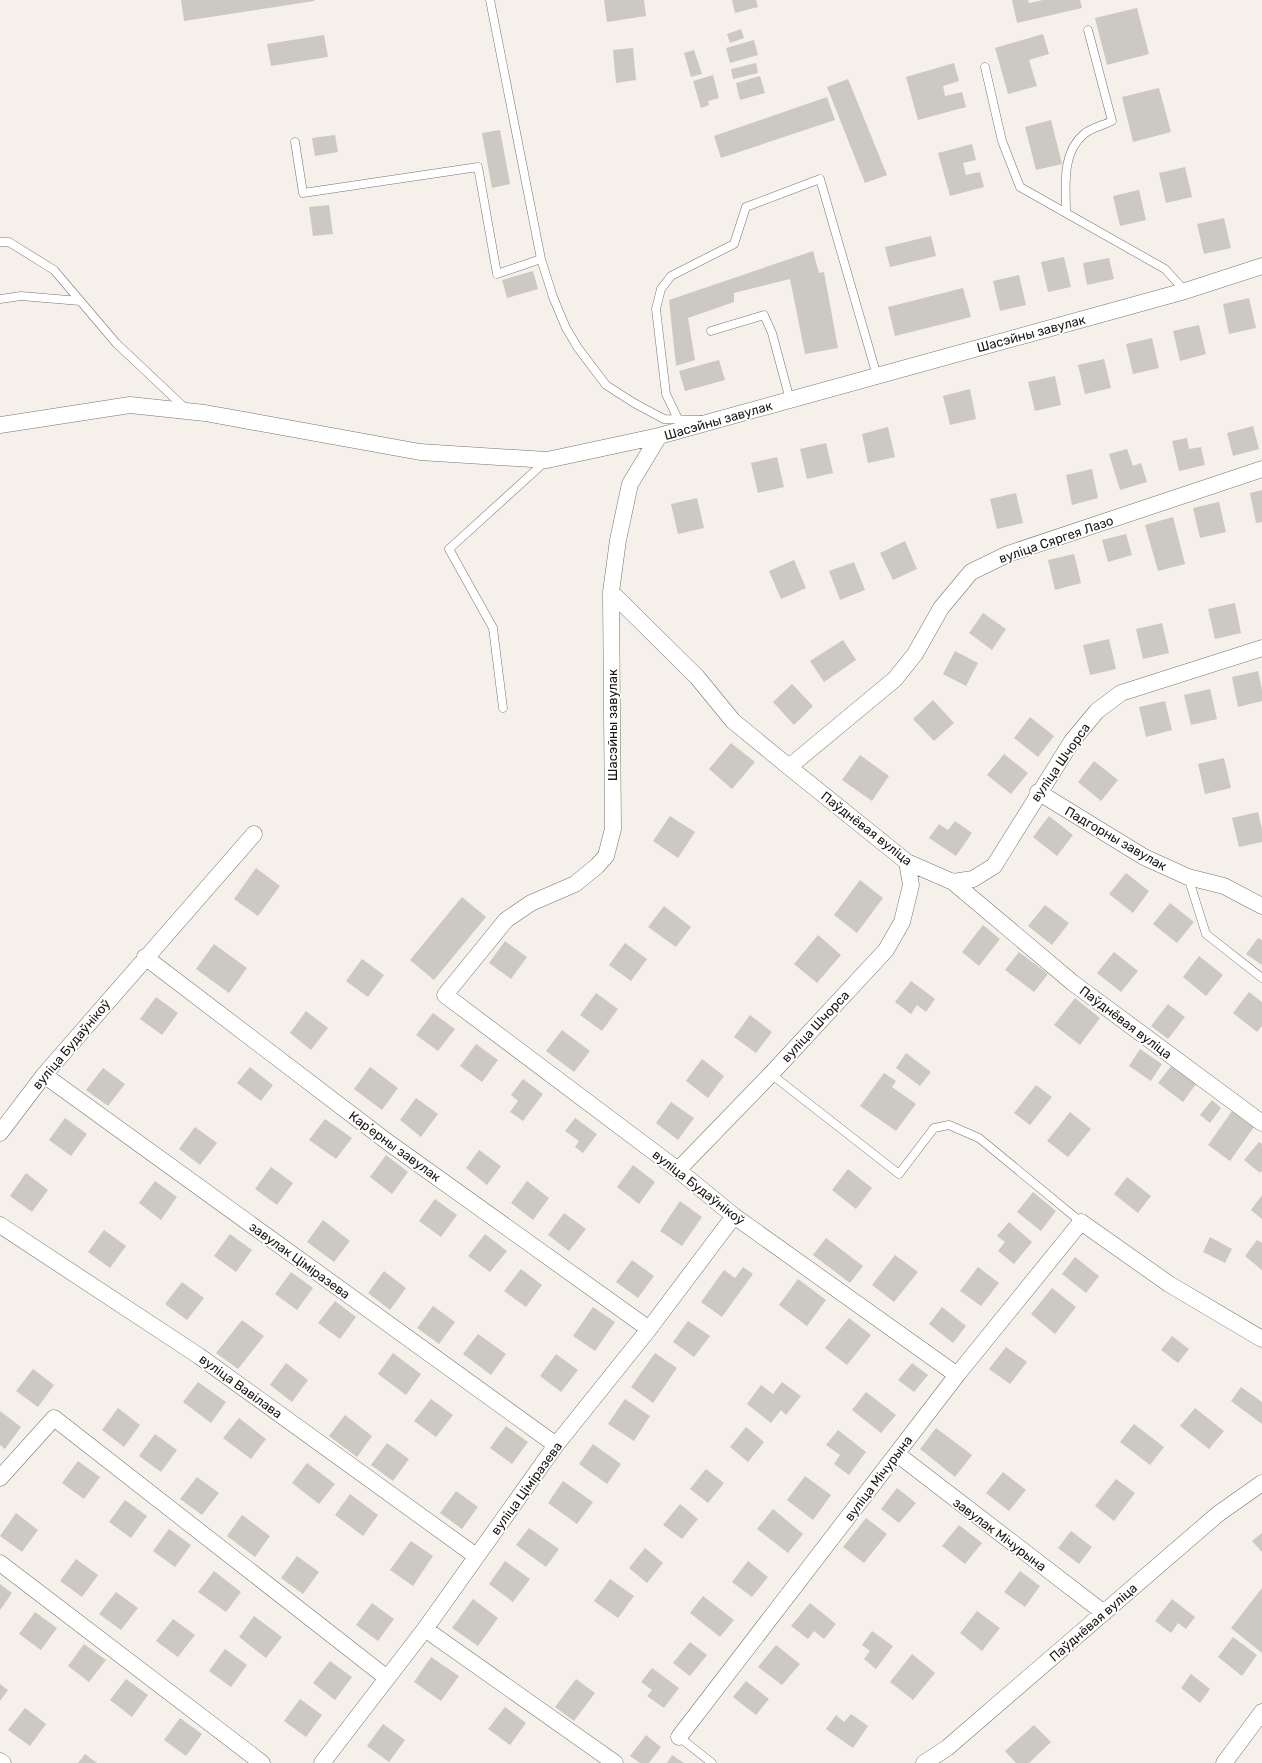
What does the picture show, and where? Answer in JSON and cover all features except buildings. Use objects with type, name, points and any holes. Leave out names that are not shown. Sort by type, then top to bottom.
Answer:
[{"type":"street","name":"Шасэйны завулак","points":[[445,995],[506,920],[531,903],[575,884],[598,866],[606,856],[612,829],[611,592],[618,540],[630,484],[659,436],[1185,291],[1262,266]]},
{"type":"street","points":[[0,425],[130,405],[188,411],[420,452],[547,460],[659,436]]},
{"type":"street","name":"вуліца Сяргея Лазо","points":[[789,767],[895,679],[916,654],[941,608],[972,572],[1008,554],[1262,469]]},
{"type":"street","name":"Паўднёвая вуліца","points":[[611,592],[697,677],[733,721],[789,767],[907,862],[953,882],[1073,983],[1262,1123]]},
{"type":"street","name":"вуліца Шчорса","points":[[953,882],[973,879],[994,866],[1038,792],[1072,740],[1097,711],[1121,693],[1262,648]]},
{"type":"street","name":"Падгорны завулак","points":[[1038,792],[1144,856],[1188,877],[1224,886],[1262,906]]},
{"type":"street","name":"вуліца Будаўнікоў","points":[[0,1133],[44,1075],[145,957],[254,834]]},
{"type":"street","name":"вуліца Шчорса","points":[[678,1170],[771,1074],[886,950],[902,922],[911,885],[907,862]]},
{"type":"street","name":"Карʼерны завулак","points":[[145,957],[389,1143],[649,1329]]},
{"type":"street","name":"вуліца Будаўнікоў","points":[[445,995],[678,1170],[734,1216],[956,1375]]},
{"type":"street","name":"завулак Ціміразева","points":[[44,1075],[556,1445]]},
{"type":"street","name":"вуліца Ціміразева","points":[[322,1763],[425,1629],[556,1445],[649,1329],[734,1216]]},
{"type":"street","points":[[1081,1222],[1169,1284],[1262,1339]]},
{"type":"street","name":"вуліца Мічурына","points":[[679,1737],[956,1375],[1081,1222]]},
{"type":"street","name":"вуліца Вавілава","points":[[0,1225],[199,1356],[476,1556]]},
{"type":"street","points":[[0,1478],[54,1418],[386,1678]]},
{"type":"street","name":"завулак Мічурына","points":[[896,1454],[1104,1613]]},
{"type":"street","name":"Паўднёвая вуліца","points":[[924,1763],[947,1748],[1218,1514],[1262,1483]]},
{"type":"street","points":[[0,1563],[262,1763]]},
{"type":"street","points":[[425,1629],[615,1763]]},
{"type":"street","points":[[1224,1763],[1262,1712]]},
{"type":"street","points":[[0,1760],[3,1763]]},
{"type":"lane","points":[[490,0],[540,259],[553,297],[566,328],[578,348],[606,385],[634,403],[664,419],[717,420]]},
{"type":"lane","points":[[1066,213],[1066,169],[1074,145],[1084,133],[1112,121],[1088,30]]},
{"type":"lane","points":[[985,67],[1002,141],[1020,187],[1165,269],[1185,291]]},
{"type":"lane","points":[[295,142],[303,193],[478,167],[496,274],[540,259]]},
{"type":"lane","points":[[678,419],[666,394],[656,309],[661,289],[671,276],[734,244],[746,207],[820,179],[877,376]]},
{"type":"lane","points":[[0,242],[9,242],[54,270],[116,343],[188,411]]},
{"type":"lane","points":[[0,299],[21,296],[80,301]]},
{"type":"lane","points":[[711,331],[764,314],[772,333],[790,400]]},
{"type":"lane","points":[[503,708],[493,628],[449,549],[547,460]]},
{"type":"lane","points":[[1188,877],[1206,934],[1262,978]]},
{"type":"lane","points":[[771,1074],[899,1174],[934,1128],[949,1125],[979,1138],[1081,1222]]},
{"type":"lane","points":[[679,1737],[712,1763]]}]
